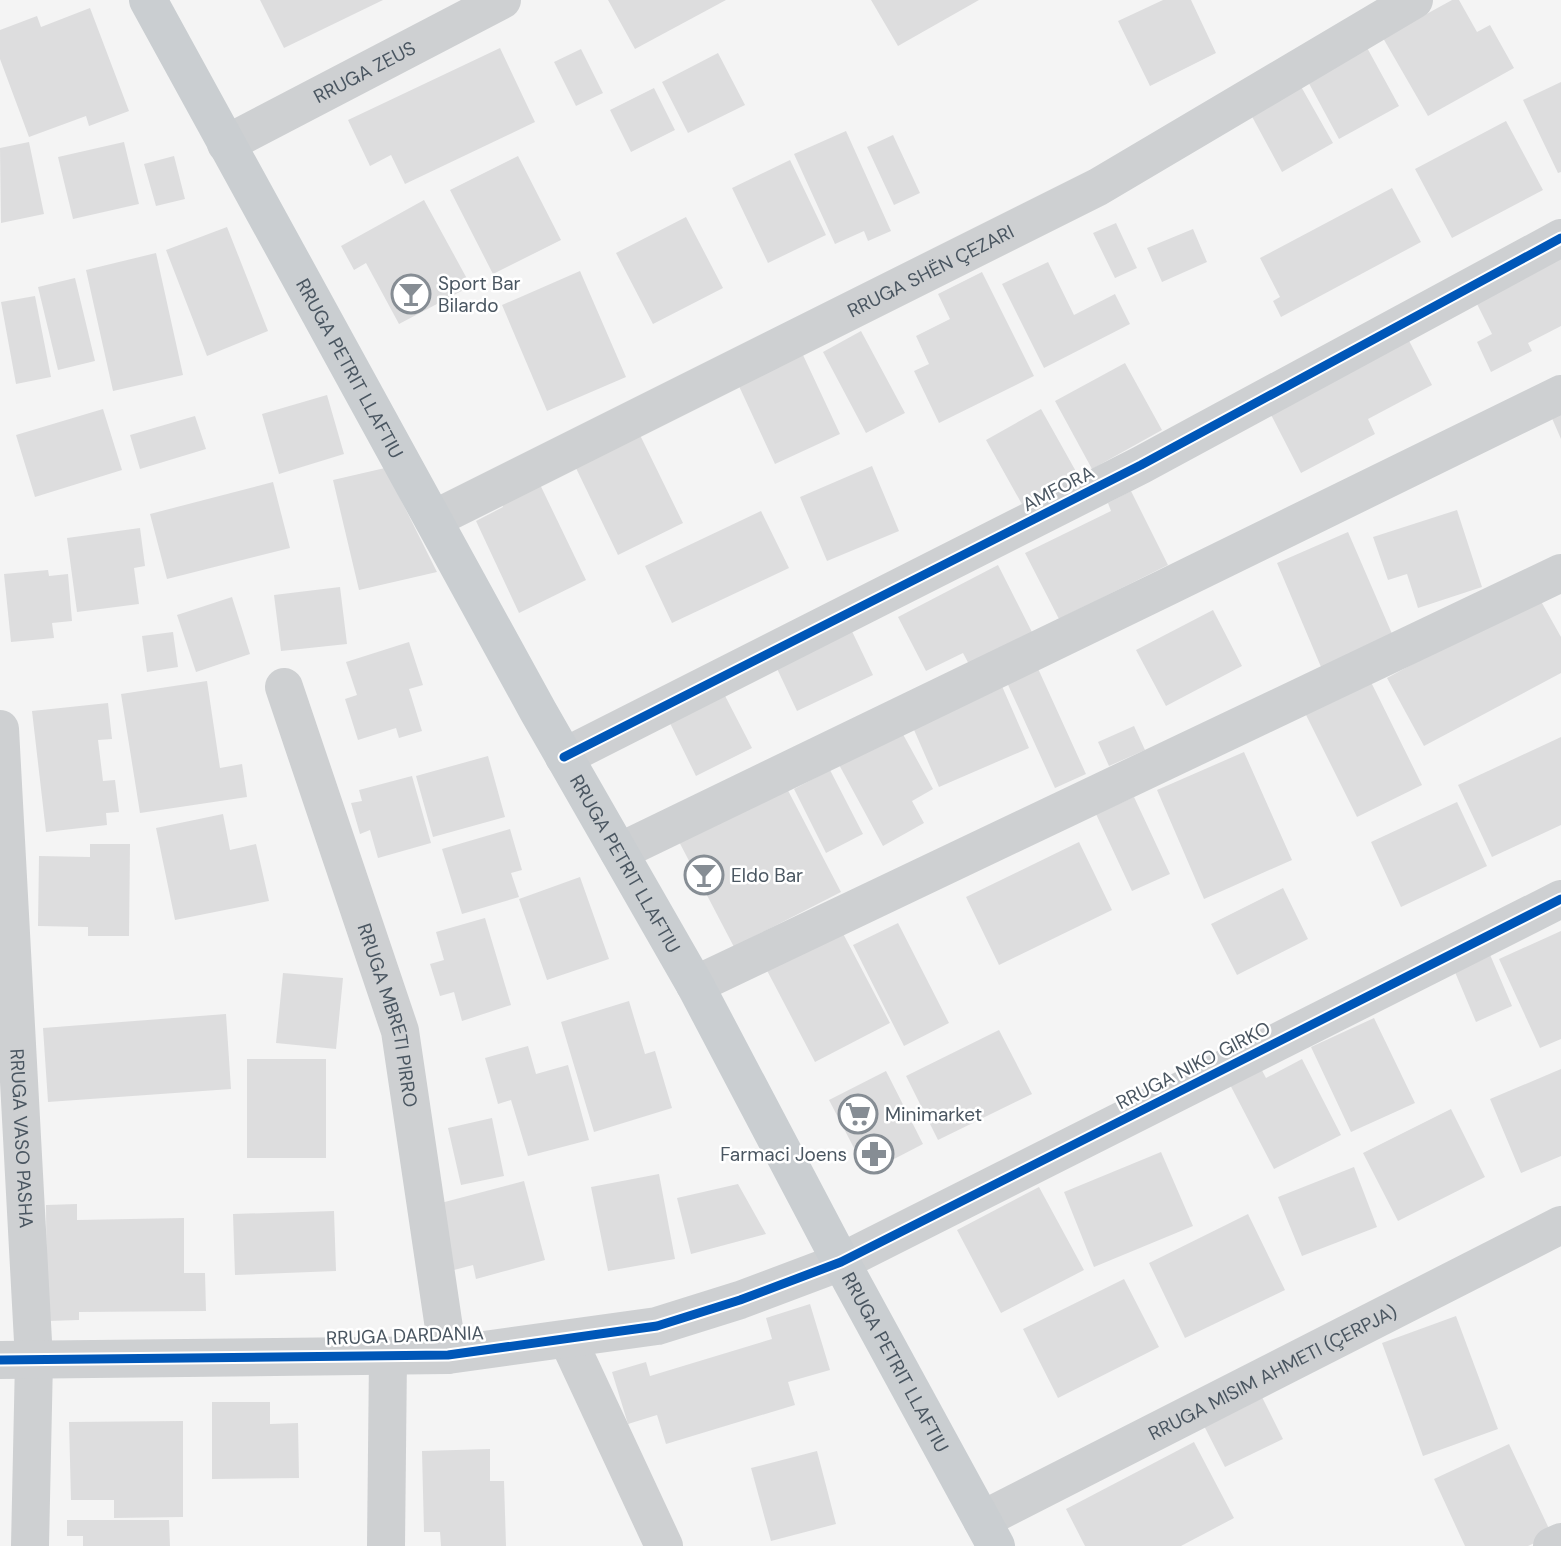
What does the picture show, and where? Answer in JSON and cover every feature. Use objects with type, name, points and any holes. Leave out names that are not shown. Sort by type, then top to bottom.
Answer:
[{"type":"main road","name":"RRUGA PETRIT LLAFTIU","points":[[148,0],[564,757],[695,985],[841,1262],[989,1533]]},
{"type":"street","name":"RRUGA ZEUS","points":[[226,144],[502,0]]},
{"type":"street","name":"RRUGA SHËN ÇEZARI","points":[[434,519],[1098,187],[1414,0]]},
{"type":"street","name":"AMFORA","points":[[564,757],[1141,465],[1561,238]]},
{"type":"street","points":[[619,852],[1165,589],[1561,394]]},
{"type":"street","points":[[695,985],[1561,573]]},
{"type":"street","name":"RRUGA MBRETI PIRRO","points":[[284,687],[400,1031],[448,1355]]},
{"type":"street","name":"RRUGA VASO PASHA","points":[[0,729],[17,1360],[30,1546]]},
{"type":"street","name":"RRUGA NIKO GIRKO","points":[[841,1262],[1561,899]]},
{"type":"street","name":"RRUGA MISIM AHMETI (ÇERPJA)","points":[[989,1533],[1561,1225]]},
{"type":"street","name":"RRUGA DARDANIA","points":[[17,1360],[448,1355],[657,1326],[740,1300],[841,1262]]},
{"type":"street","points":[[568,1340],[664,1546]]},
{"type":"street","points":[[386,1546],[388,1356]]},
{"type":"street","points":[[1552,1546],[1561,1542]]},
{"type":"building","points":[[260,0],[383,0],[284,48]]},
{"type":"building","points":[[608,0],[726,0],[635,49]]},
{"type":"building","points":[[871,0],[979,0],[898,46]]},
{"type":"building","points":[[1163,0],[1191,0],[1216,53],[1150,86],[1118,21]]},
{"type":"building","points":[[1452,0],[1459,0],[1477,32],[1490,25],[1514,68],[1428,116],[1383,38]]},
{"type":"building","points":[[90,8],[129,111],[89,126],[86,116],[29,137],[0,59],[0,30],[37,16],[41,27]]},
{"type":"building","points":[[1365,44],[1399,106],[1339,139],[1305,76]]},
{"type":"building","points":[[500,48],[535,122],[405,184],[391,155],[370,166],[348,120]]},
{"type":"building","points":[[581,49],[603,93],[576,106],[554,62]]},
{"type":"building","points":[[718,53],[745,105],[688,133],[662,82]]},
{"type":"building","points":[[1561,82],[1561,172],[1558,173],[1523,100]]},
{"type":"building","points":[[1299,83],[1333,143],[1282,172],[1249,111]]},
{"type":"building","points":[[654,88],[675,130],[631,152],[610,110]]},
{"type":"building","points":[[1506,121],[1543,190],[1452,238],[1415,169]]},
{"type":"building","points":[[846,131],[891,231],[868,241],[864,231],[835,244],[794,154]]},
{"type":"building","points":[[893,135],[920,193],[894,205],[867,147]]},
{"type":"building","points":[[29,142],[44,214],[1,223],[0,148]]},
{"type":"building","points":[[124,142],[139,204],[73,219],[58,157]]},
{"type":"building","points":[[174,156],[185,199],[156,206],[144,164]]},
{"type":"building","points":[[518,156],[561,240],[493,274],[450,190]]},
{"type":"building","points":[[790,160],[826,235],[768,263],[732,188]]},
{"type":"building","points":[[1392,188],[1421,242],[1281,317],[1273,301],[1280,297],[1260,258]]},
{"type":"building","points":[[424,200],[471,286],[399,324],[366,263],[354,270],[341,246]]},
{"type":"building","points":[[686,217],[723,288],[653,324],[616,253]]},
{"type":"building","points":[[1116,223],[1137,268],[1115,278],[1093,233]]},
{"type":"building","points":[[227,227],[268,331],[207,356],[166,250]]},
{"type":"building","points":[[1193,229],[1207,262],[1162,282],[1147,248]]},
{"type":"building","points":[[1561,249],[1561,326],[1528,343],[1532,351],[1491,372],[1477,342],[1492,334],[1472,294]]},
{"type":"building","points":[[156,253],[183,375],[113,391],[86,270]]},
{"type":"building","points":[[1048,262],[1074,315],[1115,294],[1130,324],[1044,368],[1002,284]]},
{"type":"building","points":[[580,271],[626,377],[547,411],[502,305]]},
{"type":"building","points":[[982,272],[1034,376],[939,423],[914,371],[929,364],[916,336],[950,319],[938,294]]},
{"type":"building","points":[[75,278],[95,361],[58,370],[38,287]]},
{"type":"building","points":[[35,296],[51,377],[16,384],[1,302]]},
{"type":"building","points":[[861,331],[905,413],[866,433],[823,352]]},
{"type":"building","points":[[1405,333],[1432,385],[1368,419],[1375,434],[1301,473],[1266,405]]},
{"type":"building","points":[[803,355],[840,434],[775,464],[738,384]]},
{"type":"building","points":[[1125,363],[1162,430],[1092,469],[1055,401]]},
{"type":"building","points":[[327,395],[344,454],[279,474],[262,414]]},
{"type":"building","points":[[103,409],[122,470],[35,497],[16,435]]},
{"type":"building","points":[[1041,409],[1083,484],[1028,515],[986,440]]},
{"type":"building","points":[[1561,412],[1561,439],[1551,416]]},
{"type":"building","points":[[195,416],[206,449],[140,469],[130,435]]},
{"type":"building","points":[[639,433],[683,523],[618,555],[574,464]]},
{"type":"building","points":[[872,466],[899,531],[827,561],[800,497]]},
{"type":"building","points":[[385,468],[437,572],[359,590],[333,480]]},
{"type":"building","points":[[533,470],[586,580],[519,613],[476,521],[503,507],[494,489]]},
{"type":"building","points":[[273,482],[290,548],[167,579],[150,514]]},
{"type":"building","points":[[1131,491],[1168,565],[1059,619],[1025,553],[1111,511],[1108,503]]},
{"type":"building","points":[[1457,510],[1482,587],[1418,608],[1407,574],[1388,580],[1373,537]]},
{"type":"building","points":[[761,511],[789,568],[672,623],[645,566]]},
{"type":"building","points":[[140,528],[145,566],[134,568],[139,604],[77,612],[67,538]]},
{"type":"building","points":[[1348,532],[1396,643],[1324,674],[1277,563]]},
{"type":"building","points":[[998,565],[1036,640],[973,672],[963,653],[926,671],[898,617]]},
{"type":"building","points":[[48,570],[49,576],[68,574],[72,621],[52,623],[54,638],[11,642],[4,574]]},
{"type":"building","points":[[340,587],[347,644],[281,651],[274,595]]},
{"type":"building","points":[[1538,596],[1561,637],[1561,673],[1424,746],[1387,678]]},
{"type":"building","points":[[232,597],[250,654],[196,672],[177,615]]},
{"type":"building","points":[[1213,610],[1242,666],[1166,706],[1136,650]]},
{"type":"building","points":[[848,623],[873,675],[797,711],[772,658]]},
{"type":"building","points":[[173,632],[178,667],[147,672],[142,636]]},
{"type":"building","points":[[409,642],[423,685],[409,689],[422,731],[399,738],[396,728],[358,740],[345,699],[357,695],[346,662]]},
{"type":"building","points":[[1035,662],[1086,774],[1055,788],[1004,676]]},
{"type":"building","points":[[1367,674],[1422,785],[1357,817],[1302,707]]},
{"type":"building","points":[[207,681],[220,768],[242,764],[247,797],[140,813],[121,694]]},
{"type":"building","points":[[1001,684],[1029,748],[939,787],[911,723]]},
{"type":"building","points":[[721,688],[752,748],[696,776],[666,715]]},
{"type":"building","points":[[108,703],[112,739],[98,740],[103,781],[115,780],[119,812],[106,813],[107,825],[46,832],[32,711]]},
{"type":"building","points":[[1134,726],[1145,750],[1109,766],[1098,742]]},
{"type":"building","points":[[899,727],[933,789],[912,801],[924,823],[883,846],[837,761]]},
{"type":"building","points":[[1561,737],[1561,825],[1492,857],[1458,785]]},
{"type":"building","points":[[1244,752],[1292,860],[1204,899],[1157,790]]},
{"type":"building","points":[[488,756],[505,817],[433,837],[416,776]]},
{"type":"building","points":[[830,770],[863,834],[826,853],[794,789]]},
{"type":"building","points":[[412,776],[431,843],[378,858],[370,830],[360,834],[351,803],[362,801],[359,790]]},
{"type":"building","points":[[782,779],[841,892],[734,947],[675,834]]},
{"type":"building","points":[[1134,797],[1170,874],[1132,891],[1096,814]]},
{"type":"building","points":[[1457,802],[1487,866],[1401,907],[1371,842]]},
{"type":"building","points":[[223,814],[230,850],[256,844],[269,901],[175,920],[156,828]]},
{"type":"building","points":[[510,829],[522,870],[511,873],[519,897],[462,914],[442,849]]},
{"type":"building","points":[[1079,842],[1112,910],[999,965],[966,897]]},
{"type":"building","points":[[90,844],[130,844],[129,936],[88,936],[88,927],[38,926],[39,856],[90,857]]},
{"type":"building","points":[[580,877],[609,959],[547,980],[519,899]]},
{"type":"building","points":[[1283,888],[1308,939],[1237,975],[1211,924]]},
{"type":"building","points":[[485,918],[511,1005],[462,1021],[454,992],[440,996],[430,964],[444,960],[436,932]]},
{"type":"building","points":[[837,922],[890,1023],[815,1062],[762,961]]},
{"type":"building","points":[[898,923],[949,1023],[904,1046],[853,945]]},
{"type":"building","points":[[1561,931],[1561,1039],[1540,1048],[1499,959]]},
{"type":"building","points":[[1488,950],[1512,1006],[1476,1022],[1452,965]]},
{"type":"building","points":[[283,973],[343,978],[336,1049],[276,1043]]},
{"type":"building","points":[[629,1001],[645,1054],[655,1051],[672,1108],[594,1132],[561,1022]]},
{"type":"building","points":[[226,1014],[231,1089],[48,1102],[43,1028]]},
{"type":"building","points":[[1374,1018],[1415,1103],[1351,1132],[1311,1047]]},
{"type":"building","points":[[999,1030],[1032,1094],[938,1140],[906,1076]]},
{"type":"building","points":[[528,1046],[536,1074],[568,1065],[589,1140],[528,1156],[511,1100],[498,1104],[485,1058]]},
{"type":"building","points":[[247,1059],[326,1059],[326,1158],[247,1158]]},
{"type":"building","points":[[1302,1059],[1341,1135],[1274,1169],[1226,1077],[1257,1061],[1266,1078]]},
{"type":"building","points":[[1561,1069],[1561,1156],[1521,1173],[1490,1099]]},
{"type":"building","points":[[886,1071],[923,1144],[867,1173],[829,1100]]},
{"type":"building","points":[[1451,1109],[1485,1177],[1398,1221],[1363,1153]]},
{"type":"building","points":[[492,1118],[504,1176],[461,1185],[448,1128]]},
{"type":"building","points":[[1161,1152],[1193,1226],[1094,1267],[1064,1192]]},
{"type":"building","points":[[1354,1167],[1377,1227],[1302,1256],[1278,1197]]},
{"type":"building","points":[[659,1174],[675,1259],[608,1271],[591,1187]]},
{"type":"building","points":[[524,1181],[545,1260],[476,1279],[473,1265],[454,1270],[437,1204]]},
{"type":"building","points":[[738,1184],[766,1234],[691,1254],[677,1198]]},
{"type":"building","points":[[1039,1187],[1084,1270],[1001,1313],[957,1230]]},
{"type":"building","points":[[77,1204],[77,1220],[184,1218],[184,1273],[205,1273],[206,1311],[79,1312],[79,1320],[47,1321],[46,1205]]},
{"type":"building","points":[[334,1211],[336,1271],[235,1275],[233,1214]]},
{"type":"building","points":[[1248,1214],[1285,1290],[1185,1338],[1149,1263]]},
{"type":"building","points":[[1124,1279],[1159,1347],[1058,1398],[1023,1329]]},
{"type":"building","points":[[810,1304],[830,1370],[788,1382],[795,1405],[666,1444],[657,1415],[628,1424],[612,1372],[646,1362],[650,1376],[772,1339],[766,1318]]},
{"type":"building","points":[[1456,1316],[1498,1429],[1423,1456],[1382,1343]]},
{"type":"building","points":[[1258,1389],[1283,1439],[1225,1467],[1200,1418]]},
{"type":"building","points":[[212,1402],[270,1402],[270,1424],[298,1423],[299,1478],[212,1479]]},
{"type":"building","points":[[183,1421],[183,1517],[114,1518],[114,1500],[71,1500],[69,1422]]},
{"type":"building","points":[[1194,1442],[1234,1518],[1181,1546],[1085,1546],[1066,1509]]},
{"type":"building","points":[[1509,1444],[1552,1535],[1528,1546],[1465,1546],[1434,1479]]},
{"type":"building","points":[[490,1449],[490,1481],[504,1481],[506,1546],[441,1546],[440,1532],[424,1532],[422,1451]]},
{"type":"building","points":[[817,1451],[836,1524],[771,1541],[751,1468]]},
{"type":"building","points":[[67,1520],[169,1520],[170,1546],[83,1546],[83,1536],[67,1536]]},
{"type":"cycle path","points":[[564,757],[1141,465],[1561,238]]},
{"type":"cycle path","points":[[0,1360],[448,1355],[657,1326],[740,1300],[841,1262],[1561,899]]},
{"type":"place","name":"Sport Bar Bilardo","points":[[411,294]]},
{"type":"place","name":"Eldo Bar","points":[[704,875]]},
{"type":"place","name":"Minimarket","points":[[858,1114]]},
{"type":"place","name":"Farmaci Joens","points":[[874,1154]]}]
